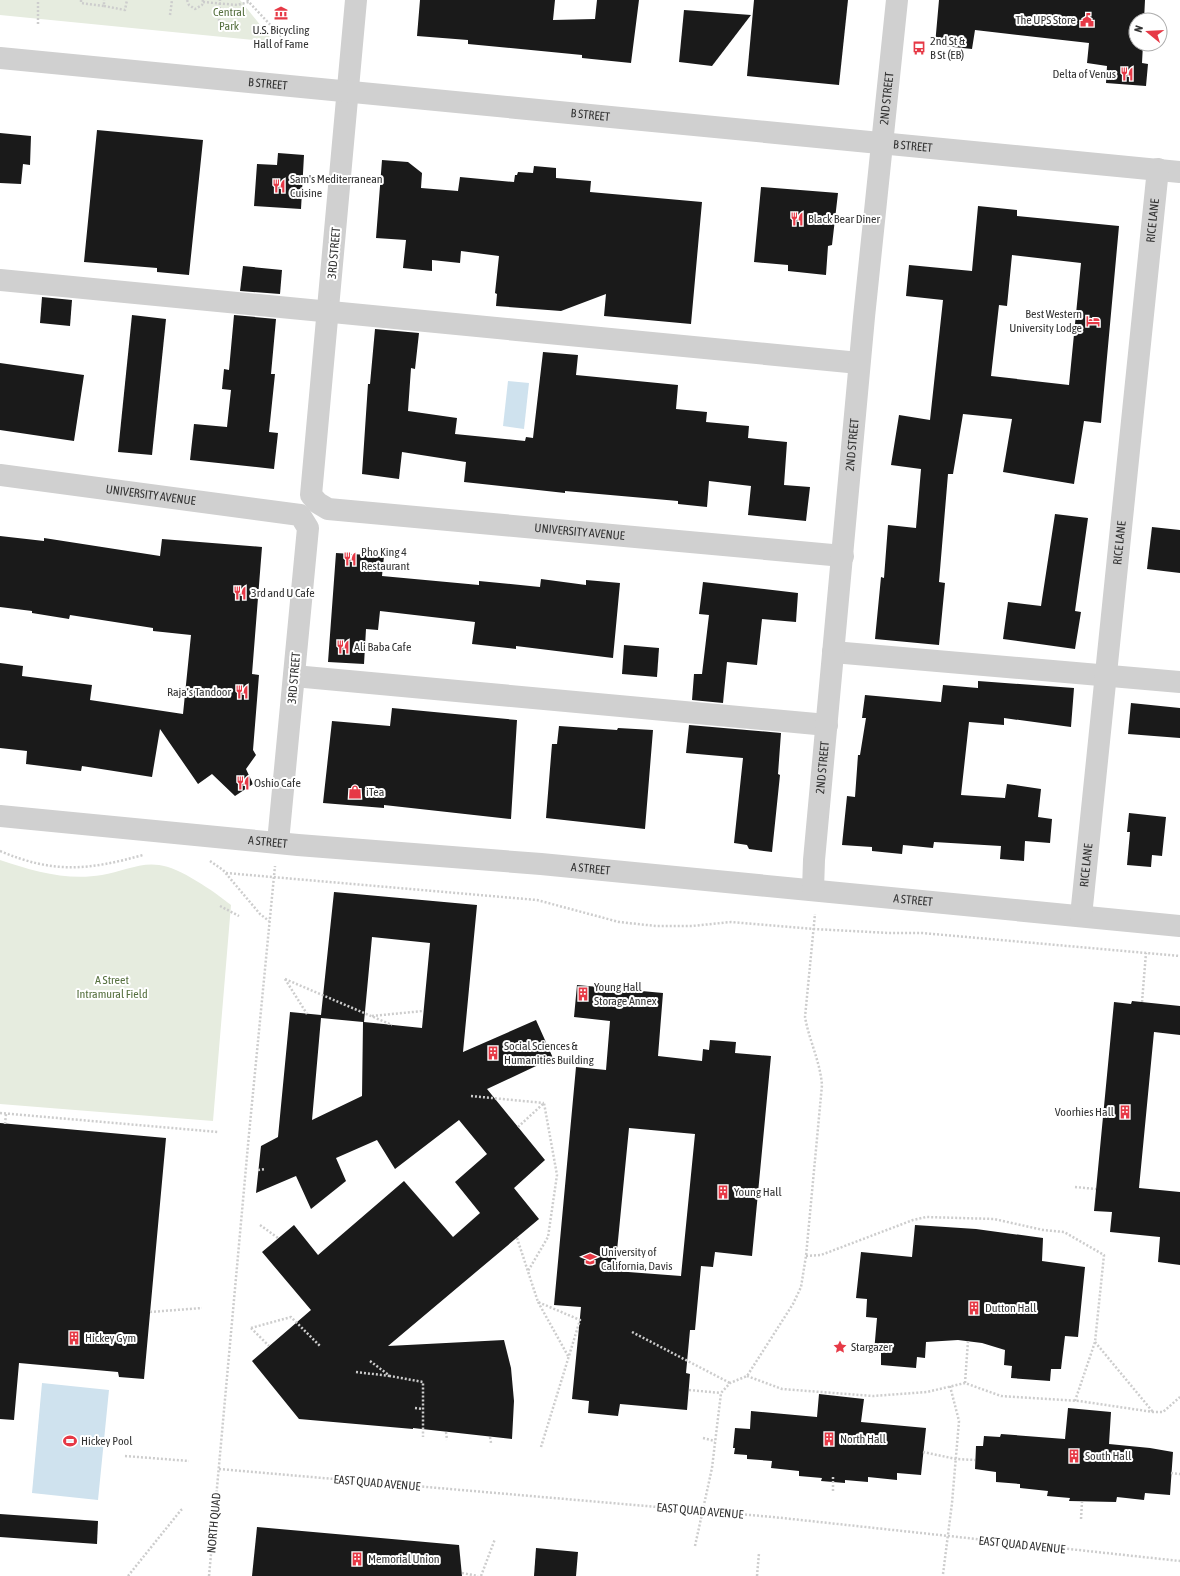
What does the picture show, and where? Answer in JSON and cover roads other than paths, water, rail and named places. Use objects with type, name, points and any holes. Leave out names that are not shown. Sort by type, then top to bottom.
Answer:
[{"type":"street","name":"3RD STREET","points":[[318,503],[311,495],[329,311],[356,0]]},
{"type":"street","name":"2ND STREET","points":[[813,890],[814,860],[843,556],[859,363],[897,0]]},
{"type":"street","name":"B STREET","points":[[0,58],[1180,172]]},
{"type":"street","name":"RICE LANE","points":[[1081,916],[1158,170]]},
{"type":"street","points":[[0,280],[859,363]]},
{"type":"street","name":"UNIVERSITY AVENUE","points":[[0,475],[300,515]]},
{"type":"street","name":"UNIVERSITY AVENUE","points":[[318,503],[328,509],[843,556]]},
{"type":"street","name":"3RD STREET","points":[[278,842],[308,528],[300,515]]},
{"type":"street","points":[[834,652],[1180,682]]},
{"type":"street","points":[[294,676],[827,725]]},
{"type":"street","name":"A STREET","points":[[0,816],[813,890],[1180,926]]},
{"type":"water","points":[[508,381],[529,383],[524,429],[503,426]]},
{"type":"water","name":"Hickey Pool","points":[[42,1383],[109,1390],[98,1500],[32,1493]]},
{"type":"place","name":"U.S. Bicycling Hall of Fame","points":[[281,13]]},
{"type":"place","name":"The UPS Store","points":[[1087,20]]},
{"type":"place","name":"2nd St & B St (EB)","points":[[919,48]]},
{"type":"place","name":"Delta of Venus","points":[[1127,74]]},
{"type":"place","name":"Sam's Mediterranean Cuisine","points":[[279,186]]},
{"type":"place","name":"Black Bear Diner","points":[[797,219]]},
{"type":"place","name":"Best Western University Lodge","points":[[1093,321]]},
{"type":"place","name":"Pho King 4 Restaurant","points":[[350,559]]},
{"type":"place","name":"3rd and U Cafe","points":[[240,593]]},
{"type":"place","name":"Ali Baba Cafe","points":[[343,647]]},
{"type":"place","name":"Raja's Tandoor","points":[[242,692]]},
{"type":"place","name":"Oshio Cafe","points":[[243,783]]},
{"type":"place","name":"iTea","points":[[355,792]]},
{"type":"place","name":"Young Hall Storage Annex","points":[[583,994]]},
{"type":"place","name":"Social Sciences & Humanities Building","points":[[493,1053]]},
{"type":"place","name":"Voorhies Hall","points":[[1125,1112]]},
{"type":"place","name":"Young Hall","points":[[723,1192]]},
{"type":"place","name":"University of California, Davis","points":[[590,1259]]},
{"type":"place","name":"Dutton Hall","points":[[974,1308]]},
{"type":"place","name":"Hickey Gym","points":[[74,1338]]},
{"type":"place","name":"Stargazer","points":[[840,1347]]},
{"type":"place","name":"North Hall","points":[[829,1439]]},
{"type":"place","name":"Hickey Pool","points":[[70,1441]]},
{"type":"place","name":"South Hall","points":[[1074,1456]]},
{"type":"place","name":"Memorial Union","points":[[357,1559]]},
{"type":"park label","name":"Central Park","points":[[229,19]]},
{"type":"park label","name":"A Street Intramural Field","points":[[112,987]]}]
